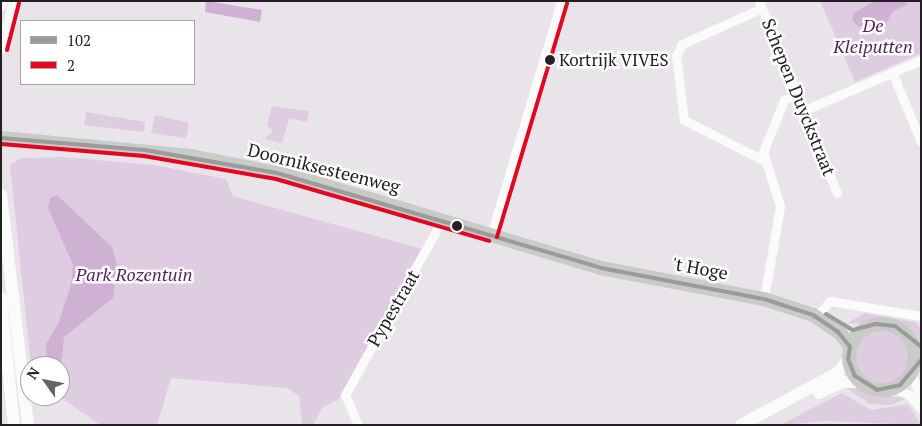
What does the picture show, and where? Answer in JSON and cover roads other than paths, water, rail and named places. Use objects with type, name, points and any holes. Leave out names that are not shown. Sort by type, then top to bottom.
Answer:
[{"type":"main road","name":"Doorniksesteenweg","points":[[1,138],[191,156],[296,177],[629,274]]},
{"type":"main road","points":[[1,196],[28,425]]},
{"type":"main road","name":"'t Hoge","points":[[629,274],[764,299],[818,314],[847,327],[862,330]]},
{"type":"main road","points":[[1,298],[14,425]]},
{"type":"main road","name":"'t Hoge","points":[[818,314],[841,334],[849,353]]},
{"type":"main road","points":[[741,425],[839,372],[862,330],[887,324],[916,344],[916,365],[894,388],[877,390],[859,382],[839,383],[758,425]]},
{"type":"main road","points":[[849,353],[859,382]]},
{"type":"street","points":[[1,6],[2,1]]},
{"type":"street","points":[[1,48],[13,1]]},
{"type":"street","points":[[492,235],[561,1]]},
{"type":"street","points":[[761,4],[682,44],[676,56],[684,120],[763,160],[774,179],[780,206],[764,299]]},
{"type":"street","name":"Schepen Duyckstraat","points":[[761,4],[837,193]]},
{"type":"street","points":[[805,110],[921,60]]},
{"type":"street","points":[[892,72],[921,142]]},
{"type":"street","points":[[763,160],[784,100],[796,94]]},
{"type":"street","name":"Pypestraat","points":[[358,425],[344,397],[442,220]]},
{"type":"street","points":[[818,314],[830,301],[921,316]]},
{"type":"street","points":[[916,365],[921,398]]},
{"type":"street","points":[[894,388],[921,409]]},
{"type":"place","name":"Kortrijk VIVES","points":[[550,60]]},
{"type":"park label","name":"De Kleiputten","points":[[873,36]]},
{"type":"park label","name":"Park Rozentuin","points":[[134,274]]}]
